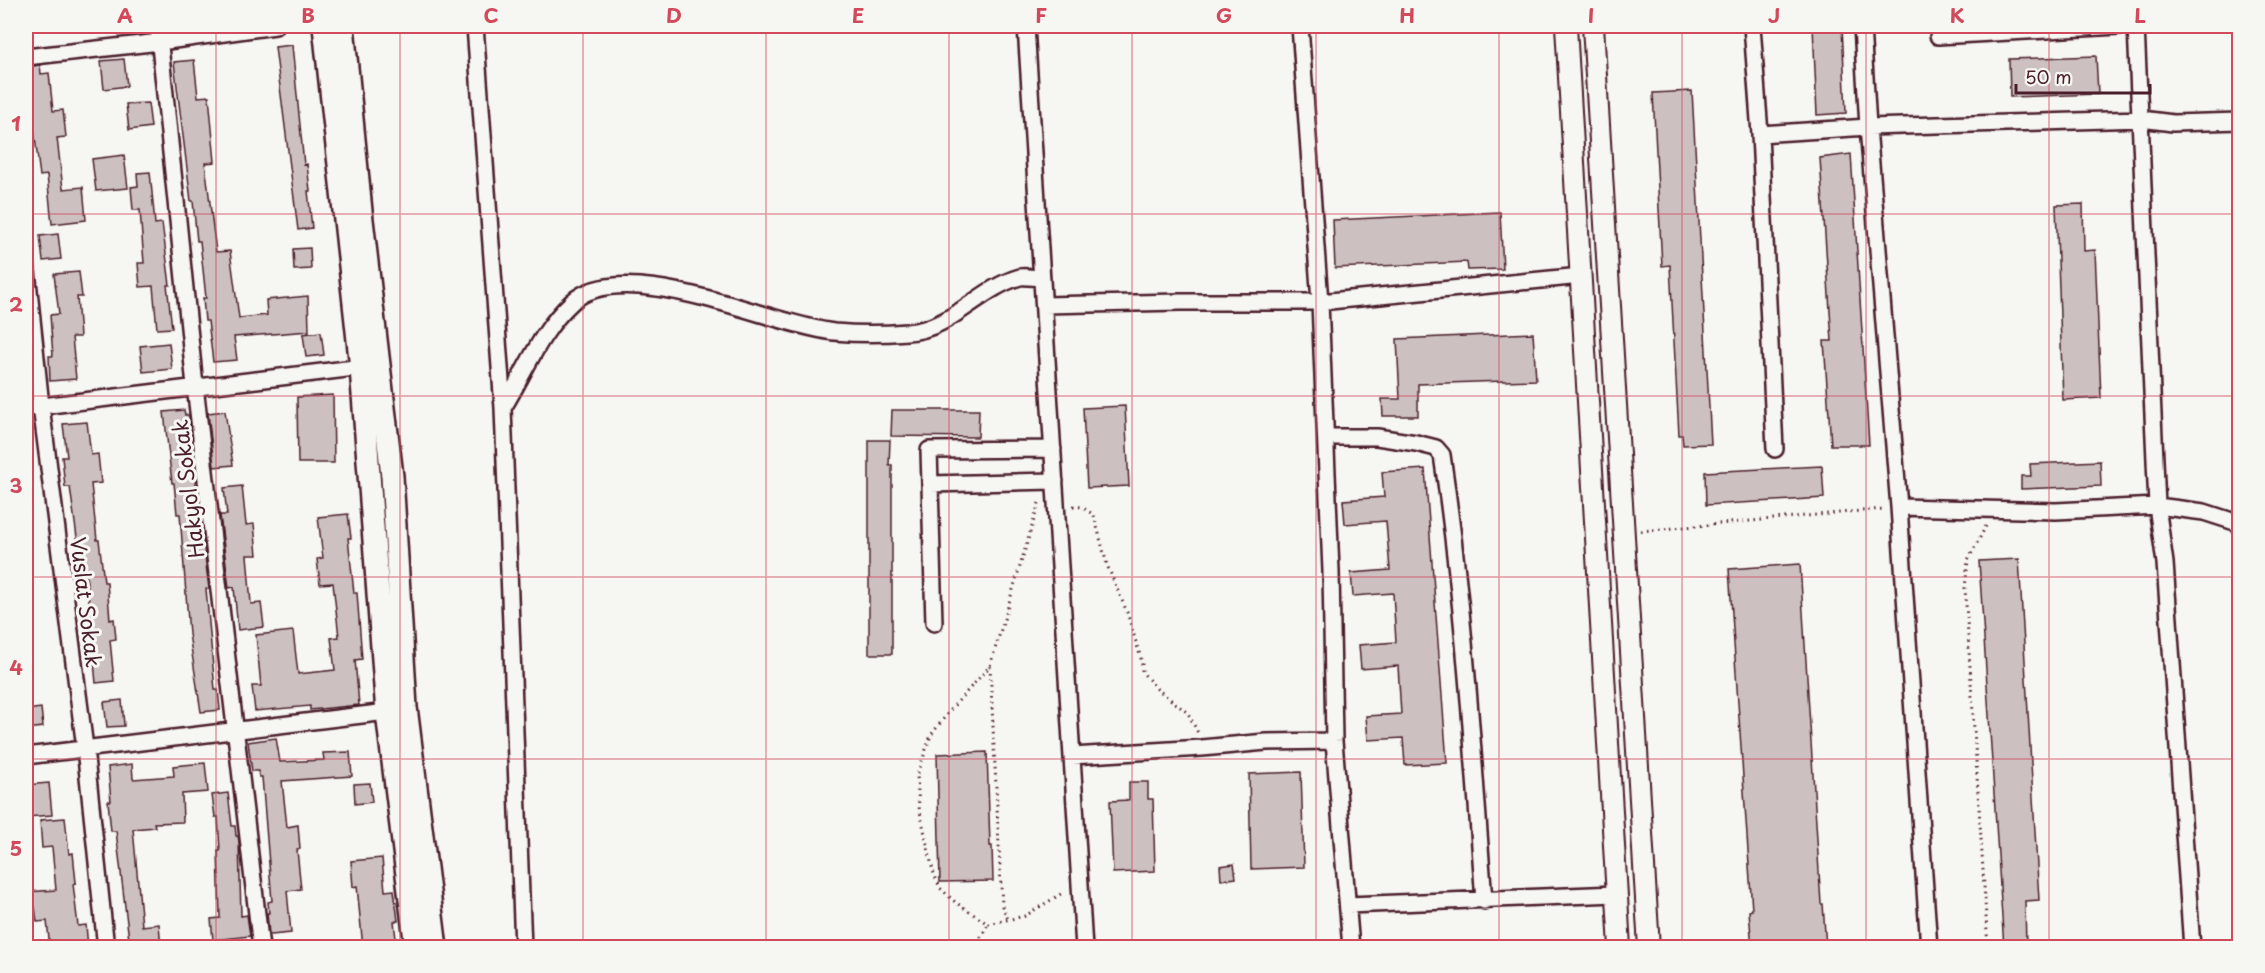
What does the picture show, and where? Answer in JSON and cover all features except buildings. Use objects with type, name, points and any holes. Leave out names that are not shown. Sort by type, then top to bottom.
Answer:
[{"type":"main road","points":[[324,26],[370,367]]},
{"type":"main road","points":[[343,26],[361,211],[370,367],[416,948]]},
{"type":"main road","points":[[397,710],[436,948]]},
{"type":"street","name":"Hakyol Sokak","points":[[158,26],[195,386],[261,948]]},
{"type":"street","points":[[26,57],[275,26]]},
{"type":"street","points":[[475,26],[502,408],[523,948]]},
{"type":"street","points":[[1026,26],[1053,449],[1050,481],[1056,504],[1084,948]]},
{"type":"street","points":[[1300,26],[1320,302],[1331,571],[1334,741],[1351,948]]},
{"type":"street","points":[[1566,26],[1620,948]]},
{"type":"street","points":[[1593,26],[1649,948]]},
{"type":"street","points":[[1752,26],[1760,135],[1775,449]]},
{"type":"street","points":[[1862,26],[1899,507],[1929,948]]},
{"type":"street","points":[[1938,36],[2119,26]]},
{"type":"street","points":[[2136,26],[2157,506],[2165,563],[2192,948]]},
{"type":"street","points":[[1760,135],[1868,127],[2141,119],[2173,123],[2240,120]]},
{"type":"street","name":"Vuslat Sokak","points":[[26,261],[33,407],[85,748],[106,948]]},
{"type":"street","points":[[1044,305],[1320,302],[1581,276]]},
{"type":"street","points":[[502,408],[547,332],[572,302],[590,290],[628,285],[666,289],[833,332],[909,332],[940,324],[983,294],[1021,277],[1042,278]]},
{"type":"street","points":[[33,407],[370,367]]},
{"type":"street","points":[[1326,437],[1377,437],[1416,443],[1436,448],[1442,455],[1451,516],[1468,688],[1484,901]]},
{"type":"street","points":[[934,623],[929,450],[1053,449]]},
{"type":"street","points":[[930,484],[1050,481]]},
{"type":"street","points":[[1899,507],[2056,511],[2157,506],[2204,512],[2238,523],[2240,526]]},
{"type":"street","points":[[26,756],[397,710]]},
{"type":"street","points":[[1072,756],[1266,742],[1334,741]]},
{"type":"street","points":[[1348,905],[1617,894]]},
{"type":"path","points":[[1008,919],[1002,906],[990,666],[1050,481]]},
{"type":"path","points":[[1056,504],[1082,507],[1094,515],[1107,565],[1127,612],[1142,662],[1142,672],[1157,689],[1188,713],[1200,737],[1202,748]]},
{"type":"path","points":[[1624,532],[1899,507]]},
{"type":"path","points":[[1988,948],[1965,588],[1968,560],[1978,537],[1996,510]]},
{"type":"path","points":[[988,924],[955,902],[940,888],[933,871],[919,807],[917,775],[923,752],[931,735],[990,666]]},
{"type":"path","points":[[975,948],[988,924],[1034,911],[1080,880]]}]
